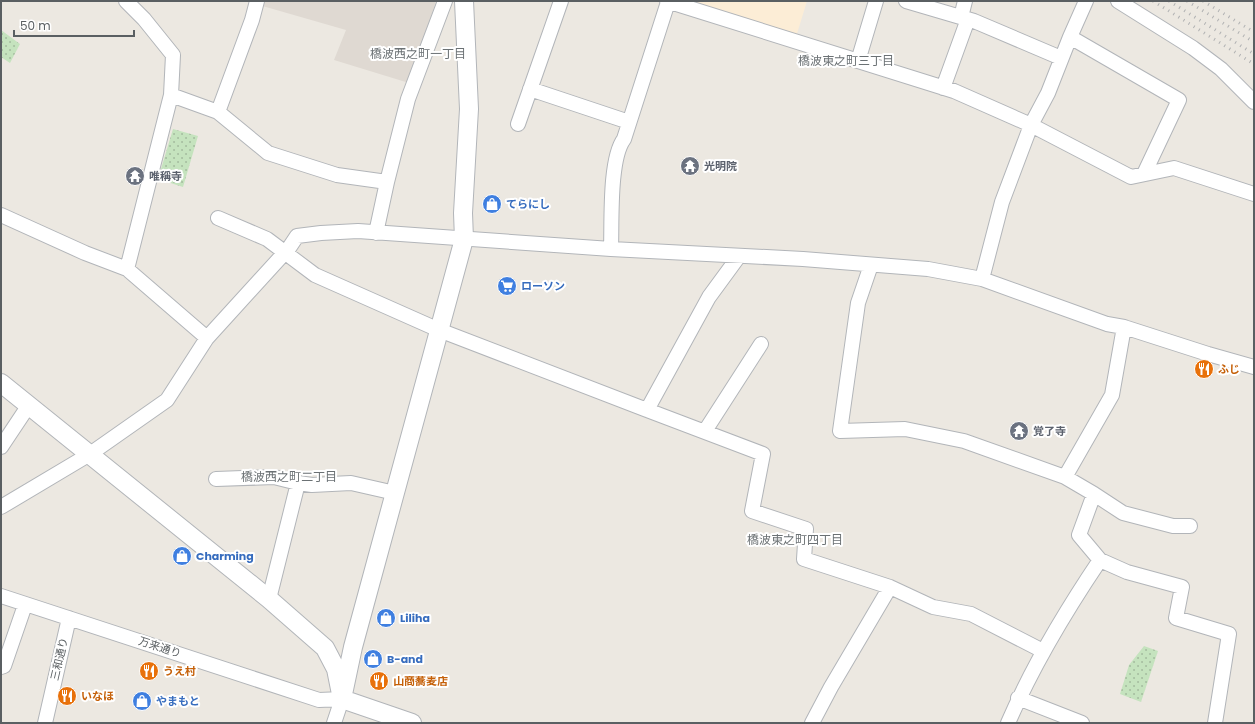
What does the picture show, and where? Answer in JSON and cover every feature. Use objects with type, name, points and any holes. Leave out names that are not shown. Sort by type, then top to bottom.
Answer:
[{"type":"street","points":[[126,1],[144,19],[173,55],[171,95],[127,269]]},
{"type":"street","points":[[218,112],[252,20],[257,1]]},
{"type":"street","points":[[376,233],[408,99],[445,1]]},
{"type":"street","points":[[334,723],[342,699],[353,647],[464,239],[463,213],[469,109],[464,1]]},
{"type":"street","points":[[518,124],[561,1]]},
{"type":"street","points":[[611,249],[615,163],[619,145],[624,139],[667,1],[954,91],[1030,125],[1131,177],[1174,168],[1254,194]]},
{"type":"street","points":[[858,61],[876,1]]},
{"type":"street","points":[[906,1],[964,18],[1061,58]]},
{"type":"street","points":[[943,88],[964,18],[965,1]]},
{"type":"street","points":[[982,279],[1002,202],[1030,125],[1048,93],[1061,58],[1086,1]]},
{"type":"street","points":[[1118,1],[1194,48],[1221,70],[1254,102]]},
{"type":"street","points":[[1070,37],[1179,100],[1144,174]]},
{"type":"street","points":[[530,90],[629,122]]},
{"type":"street","points":[[171,95],[218,112],[268,153],[337,175],[387,182]]},
{"type":"street","points":[[1,215],[85,253],[127,269],[207,338]]},
{"type":"street","points":[[218,218],[267,239],[315,275],[439,330],[763,454],[752,512],[806,529],[804,559],[890,587],[933,607],[971,614],[1043,651]]},
{"type":"street","points":[[3,504],[90,454],[167,400],[207,338],[284,253],[297,236],[321,232],[358,231],[928,269],[982,279],[1107,324],[1124,327],[1254,367]]},
{"type":"street","points":[[647,410],[709,297],[739,256]]},
{"type":"street","points":[[871,265],[858,303],[840,431],[905,429],[957,440],[1065,477],[1123,512],[1173,526],[1190,526]]},
{"type":"street","points":[[1065,477],[1112,396],[1124,327]]},
{"type":"street","points":[[706,431],[761,344]]},
{"type":"street","points":[[1,383],[269,599],[325,648],[336,669],[342,699]]},
{"type":"street","points":[[1,447],[29,405]]},
{"type":"street","points":[[216,479],[274,477],[312,485],[351,483],[395,493]]},
{"type":"street","points":[[269,599],[298,483]]},
{"type":"street","points":[[1094,494],[1079,535],[1100,560],[1127,572],[1182,587],[1176,618],[1230,634],[1215,723]]},
{"type":"street","points":[[1008,723],[1018,698],[1043,651],[1100,560]]},
{"type":"street","points":[[812,723],[831,687],[890,587]]},
{"type":"street","name":"万来通り","points":[[1,596],[319,700],[342,699]]},
{"type":"street","points":[[1,667],[4,666],[25,605]]},
{"type":"street","name":"三和通り","points":[[45,723],[68,618]]},
{"type":"street","points":[[1018,698],[1082,723]]},
{"type":"street","points":[[342,699],[412,723]]},
{"type":"shaded area","points":[[260,1],[436,1],[409,83],[334,60],[346,30],[259,5]]},
{"type":"shaded area","points":[[686,1],[807,1],[796,37]]},
{"type":"green space","points":[[1,30],[20,44],[10,63],[1,57]]},
{"type":"green space","points":[[173,129],[198,136],[183,187],[158,179]]},
{"type":"green space","points":[[1144,646],[1158,651],[1141,702],[1120,694],[1129,665]]},
{"type":"railway","points":[[1153,1],[1254,64]]},
{"type":"railway","points":[[1169,1],[1254,54]]},
{"type":"railway","points":[[1187,1],[1254,42]]},
{"type":"railway","points":[[1203,1],[1254,32]]},
{"type":"place","name":"光明院","points":[[690,166]]},
{"type":"place","name":"唯稱寺","points":[[135,176]]},
{"type":"place","name":"てらにし","points":[[492,204]]},
{"type":"place","name":"ローソン","points":[[507,286]]},
{"type":"place","name":"ふじ","points":[[1204,369]]},
{"type":"place","name":"覚了寺","points":[[1019,431]]},
{"type":"place","name":"Charming","points":[[182,556]]},
{"type":"place","name":"Liliha","points":[[386,618]]},
{"type":"place","name":"B-and","points":[[373,659]]},
{"type":"place","name":"うえ村","points":[[149,671]]},
{"type":"place","name":"山商蕎麦店","points":[[379,681]]},
{"type":"place","name":"いなほ","points":[[67,696]]},
{"type":"place","name":"やまもと","points":[[142,701]]},
{"type":"district","name":"橋波西之町一丁目","points":[[418,54]]},
{"type":"district","name":"橋波東之町三丁目","points":[[846,61]]},
{"type":"district","name":"橋波西之町二丁目","points":[[289,477]]},
{"type":"district","name":"橋波東之町四丁目","points":[[795,540]]}]
